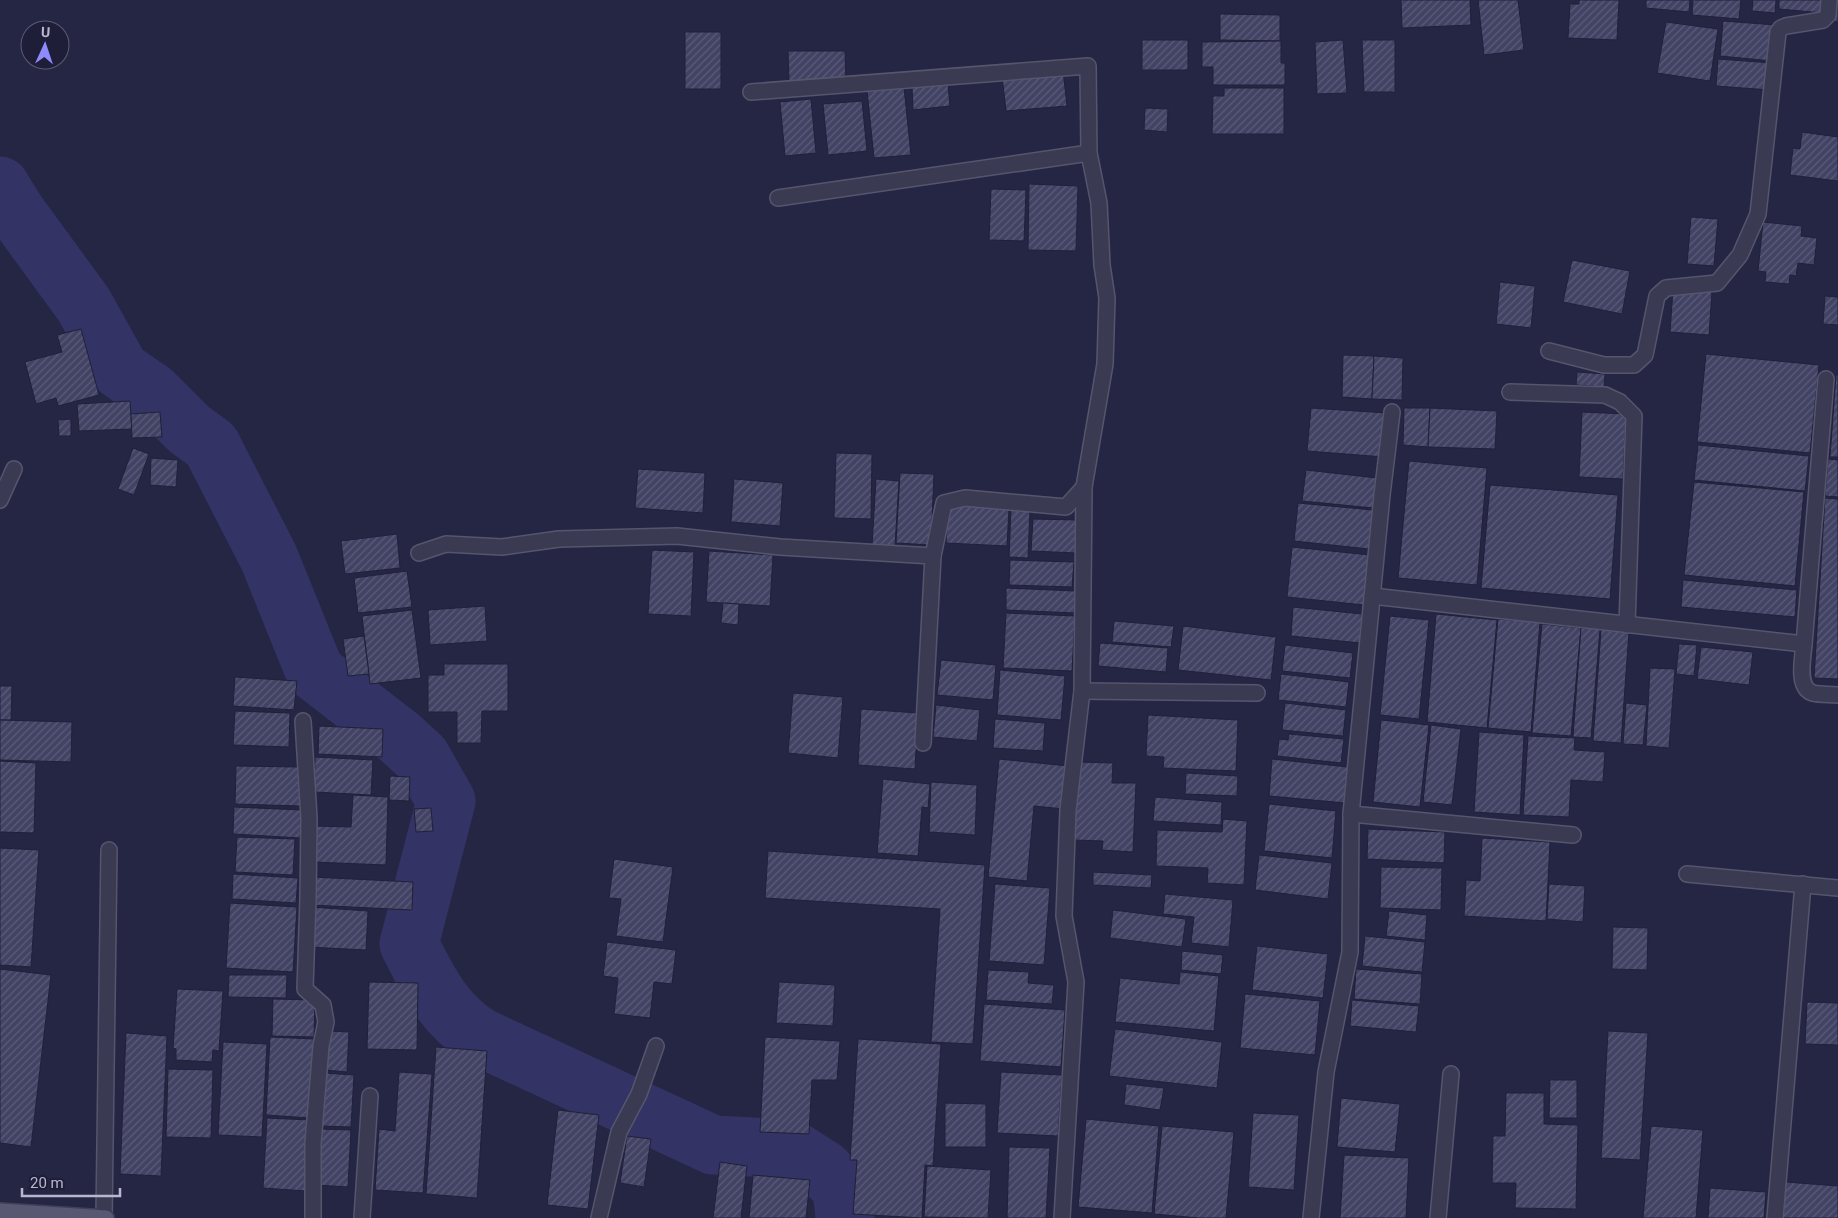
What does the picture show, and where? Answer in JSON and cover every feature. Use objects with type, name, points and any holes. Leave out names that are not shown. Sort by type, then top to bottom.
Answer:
[{"type":"main road","points":[[0,1211],[105,1218]]},
{"type":"street","points":[[1549,351],[1604,365],[1634,365],[1645,355],[1657,296],[1666,288],[1717,283],[1740,255],[1758,214],[1778,32],[1786,26],[1823,20],[1828,16],[1829,0]]},
{"type":"street","points":[[751,92],[1088,66],[1089,153],[1099,203],[1102,265],[1107,298],[1105,364],[1084,487],[1082,692],[1068,810],[1064,916],[1076,982],[1062,1218]]},
{"type":"street","points":[[778,198],[1089,153]]},
{"type":"street","points":[[1826,379],[1802,678],[1806,688],[1812,692],[1838,695]]},
{"type":"street","points":[[1510,392],[1605,395],[1620,402],[1634,416],[1628,625]]},
{"type":"street","points":[[1311,1218],[1326,1072],[1350,952],[1351,814],[1382,495],[1392,412]]},
{"type":"street","points":[[0,500],[14,469]]},
{"type":"street","points":[[923,743],[933,556],[944,503],[965,498],[1066,507],[1084,487]]},
{"type":"street","points":[[420,553],[446,544],[502,547],[559,539],[677,536],[780,547],[933,556]]},
{"type":"street","points":[[1372,596],[1804,644]]},
{"type":"street","points":[[1082,692],[1257,693]]},
{"type":"street","points":[[302,722],[309,818],[305,989],[323,1005],[326,1022],[321,1046],[313,1143],[313,1218]]},
{"type":"street","points":[[1351,814],[1573,835]]},
{"type":"street","points":[[105,1218],[109,850]]},
{"type":"street","points":[[1687,874],[1838,888]]},
{"type":"street","points":[[1775,1218],[1803,884]]},
{"type":"street","points":[[599,1218],[619,1132],[640,1094],[656,1046]]},
{"type":"street","points":[[1438,1218],[1451,1074]]},
{"type":"street","points":[[362,1218],[370,1096]]},
{"type":"building","points":[[1401,0],[1470,0],[1471,25],[1402,28]]},
{"type":"building","points":[[1478,0],[1518,0],[1524,50],[1484,55]]},
{"type":"building","points":[[1579,0],[1619,0],[1617,40],[1568,38],[1570,4],[1579,4]]},
{"type":"building","points":[[1646,0],[1690,0],[1689,12],[1646,8]]},
{"type":"building","points":[[1693,0],[1741,0],[1739,19],[1692,15]]},
{"type":"building","points":[[1753,0],[1776,0],[1775,13],[1752,11]]},
{"type":"building","points":[[1779,0],[1824,0],[1823,13],[1779,9]]},
{"type":"building","points":[[1834,0],[1838,0],[1838,22],[1832,21]]},
{"type":"building","points":[[1220,14],[1280,15],[1280,41],[1220,40]]},
{"type":"building","points":[[1723,21],[1776,25],[1772,61],[1720,56]]},
{"type":"building","points":[[1666,22],[1718,29],[1710,81],[1657,73]]},
{"type":"building","points":[[685,32],[721,32],[721,89],[685,89]]},
{"type":"building","points":[[1142,40],[1188,40],[1188,70],[1142,70]]},
{"type":"building","points":[[1343,40],[1347,93],[1317,94],[1315,42]]},
{"type":"building","points":[[1362,40],[1395,40],[1395,92],[1364,92]]},
{"type":"building","points":[[1281,41],[1281,63],[1285,63],[1285,85],[1213,85],[1213,67],[1202,67],[1202,42]]},
{"type":"building","points":[[788,51],[845,51],[846,82],[789,83]]},
{"type":"building","points":[[1718,59],[1772,63],[1770,90],[1716,86]]},
{"type":"building","points":[[1063,70],[1067,106],[1006,111],[1002,76]]},
{"type":"building","points":[[948,84],[950,106],[913,110],[912,87]]},
{"type":"building","points":[[904,87],[911,155],[874,158],[867,91]]},
{"type":"building","points":[[1224,88],[1284,88],[1284,134],[1212,134],[1213,96],[1224,96]]},
{"type":"building","points":[[811,99],[816,153],[785,156],[780,102]]},
{"type":"building","points":[[862,101],[867,151],[828,155],[823,104]]},
{"type":"building","points":[[1145,108],[1168,109],[1167,132],[1144,130]]},
{"type":"building","points":[[1802,132],[1838,137],[1838,181],[1790,175],[1793,148],[1800,149]]},
{"type":"building","points":[[1029,184],[1078,186],[1076,251],[1028,250]]},
{"type":"building","points":[[991,189],[1026,190],[1024,241],[989,240]]},
{"type":"building","points":[[1691,217],[1718,219],[1714,266],[1687,264]]},
{"type":"building","points":[[1763,222],[1802,226],[1801,236],[1817,238],[1814,265],[1798,263],[1796,276],[1790,275],[1789,284],[1765,282],[1766,272],[1758,271]]},
{"type":"building","points":[[1572,260],[1630,271],[1622,314],[1563,302]]},
{"type":"building","points":[[1500,282],[1535,286],[1531,328],[1496,324]]},
{"type":"building","points":[[1673,289],[1712,292],[1709,335],[1670,332]]},
{"type":"building","points":[[1825,296],[1838,297],[1838,325],[1823,324]]},
{"type":"building","points":[[81,329],[99,395],[58,406],[56,398],[36,404],[25,362],[62,352],[57,335]]},
{"type":"building","points":[[1706,354],[1819,365],[1810,453],[1697,442]]},
{"type":"building","points":[[1343,355],[1374,356],[1372,399],[1342,397]]},
{"type":"building","points":[[1374,356],[1403,358],[1402,400],[1372,399]]},
{"type":"building","points":[[1577,372],[1605,374],[1604,387],[1576,385]]},
{"type":"building","points":[[1836,375],[1838,375],[1838,457],[1830,457]]},
{"type":"building","points":[[130,401],[132,429],[79,431],[77,404]]},
{"type":"building","points":[[1311,408],[1387,413],[1384,457],[1307,451]]},
{"type":"building","points":[[1404,408],[1430,408],[1428,447],[1403,445]]},
{"type":"building","points":[[1430,408],[1497,411],[1495,449],[1428,447]]},
{"type":"building","points":[[160,412],[162,437],[132,438],[131,414]]},
{"type":"building","points":[[1582,412],[1626,414],[1623,479],[1579,477]]},
{"type":"building","points":[[71,419],[71,436],[59,436],[58,420]]},
{"type":"building","points":[[1698,445],[1809,456],[1805,491],[1694,480]]},
{"type":"building","points":[[133,448],[149,454],[134,495],[118,489]]},
{"type":"building","points":[[836,453],[872,454],[871,519],[834,518]]},
{"type":"building","points":[[151,458],[178,460],[176,487],[150,485]]},
{"type":"building","points":[[1828,459],[1838,460],[1838,497],[1825,496]]},
{"type":"building","points":[[1409,461],[1487,468],[1477,585],[1398,578]]},
{"type":"building","points":[[638,469],[705,473],[703,513],[635,508]]},
{"type":"building","points":[[1306,470],[1377,478],[1373,508],[1302,501]]},
{"type":"building","points":[[900,473],[934,474],[931,545],[896,543]]},
{"type":"building","points":[[734,479],[783,483],[780,526],[731,522]]},
{"type":"building","points":[[876,479],[899,481],[895,546],[872,545]]},
{"type":"building","points":[[1694,482],[1804,492],[1795,586],[1684,575]]},
{"type":"building","points":[[1490,485],[1618,495],[1610,599],[1481,588]]},
{"type":"building","points":[[1825,498],[1838,499],[1838,679],[1814,678]]},
{"type":"building","points":[[1298,503],[1373,510],[1369,549],[1294,541]]},
{"type":"building","points":[[948,505],[1009,509],[1007,546],[946,543]]},
{"type":"building","points":[[1011,509],[1030,510],[1028,558],[1009,557]]},
{"type":"building","points":[[1033,519],[1077,520],[1076,553],[1031,551]]},
{"type":"building","points":[[397,534],[400,568],[345,574],[341,541]]},
{"type":"building","points":[[1292,547],[1370,555],[1364,605],[1287,597]]},
{"type":"building","points":[[652,550],[694,552],[691,616],[648,614]]},
{"type":"building","points":[[709,551],[773,555],[770,606],[706,602]]},
{"type":"building","points":[[1010,560],[1074,562],[1072,587],[1009,585]]},
{"type":"building","points":[[407,571],[412,607],[358,613],[354,578]]},
{"type":"building","points":[[1683,580],[1797,590],[1795,617],[1681,607]]},
{"type":"building","points":[[1006,588],[1076,591],[1075,613],[1006,610]]},
{"type":"building","points":[[723,603],[739,604],[738,625],[721,623]]},
{"type":"building","points":[[485,606],[487,641],[430,645],[428,610]]},
{"type":"building","points":[[1293,607],[1362,614],[1360,643],[1291,636]]},
{"type":"building","points":[[412,610],[421,678],[370,684],[362,616]]},
{"type":"building","points":[[1006,613],[1075,616],[1072,671],[1003,668]]},
{"type":"building","points":[[1436,614],[1497,620],[1487,728],[1427,722]]},
{"type":"building","points":[[1390,616],[1429,620],[1419,719],[1380,715]]},
{"type":"building","points":[[1498,619],[1540,622],[1531,732],[1488,728]]},
{"type":"building","points":[[1114,621],[1174,626],[1171,647],[1112,642]]},
{"type":"building","points":[[1542,624],[1581,628],[1571,736],[1532,733]]},
{"type":"building","points":[[1183,626],[1276,637],[1271,680],[1178,670]]},
{"type":"building","points":[[1581,628],[1600,629],[1591,738],[1573,737]]},
{"type":"building","points":[[1601,630],[1629,632],[1621,743],[1593,741]]},
{"type":"building","points":[[364,636],[369,674],[348,676],[343,639]]},
{"type":"building","points":[[1100,643],[1168,648],[1166,672],[1098,666]]},
{"type":"building","points":[[1679,644],[1697,645],[1694,676],[1676,674]]},
{"type":"building","points":[[1285,645],[1353,653],[1350,678],[1282,671]]},
{"type":"building","points":[[1701,647],[1753,652],[1749,685],[1697,679]]},
{"type":"building","points":[[941,660],[996,665],[993,700],[937,695]]},
{"type":"building","points":[[444,664],[508,664],[508,711],[482,711],[481,743],[457,743],[457,712],[428,712],[428,675],[444,675]]},
{"type":"building","points":[[1650,668],[1675,669],[1669,748],[1646,746]]},
{"type":"building","points":[[1000,670],[1065,676],[1061,720],[997,715]]},
{"type":"building","points":[[1281,674],[1349,682],[1346,707],[1278,700]]},
{"type":"building","points":[[235,677],[297,681],[294,710],[233,706]]},
{"type":"building","points":[[0,686],[12,686],[11,720],[0,720]]},
{"type":"building","points":[[793,693],[843,697],[838,758],[788,753]]},
{"type":"building","points":[[1285,703],[1346,710],[1343,736],[1282,730]]},
{"type":"building","points":[[1626,703],[1647,705],[1643,745],[1623,744]]},
{"type":"building","points":[[936,705],[980,710],[977,741],[933,737]]},
{"type":"building","points":[[861,709],[918,713],[915,769],[858,765]]},
{"type":"building","points":[[235,711],[290,713],[289,747],[233,745]]},
{"type":"building","points":[[1148,715],[1238,720],[1236,771],[1163,768],[1164,757],[1146,756]]},
{"type":"building","points":[[995,719],[1045,723],[1043,751],[993,748]]},
{"type":"building","points":[[0,720],[72,722],[71,762],[0,760]]},
{"type":"building","points":[[1381,720],[1429,725],[1420,807],[1373,802]]},
{"type":"building","points":[[1431,725],[1461,729],[1452,805],[1423,802]]},
{"type":"building","points":[[319,726],[383,729],[382,757],[318,754]]},
{"type":"building","points":[[1479,732],[1524,735],[1520,815],[1474,812]]},
{"type":"building","points":[[1289,734],[1344,739],[1341,763],[1277,756],[1279,739],[1288,740]]},
{"type":"building","points":[[1528,736],[1575,738],[1574,750],[1605,752],[1603,782],[1571,780],[1569,817],[1523,815]]},
{"type":"building","points":[[315,757],[373,760],[371,795],[314,792]]},
{"type":"building","points":[[999,759],[1068,766],[1064,809],[1034,806],[1027,881],[988,877]]},
{"type":"building","points":[[1272,759],[1348,767],[1345,803],[1269,796]]},
{"type":"building","points":[[0,761],[36,763],[34,833],[0,832]]},
{"type":"building","points":[[1077,762],[1113,763],[1112,783],[1136,783],[1133,852],[1102,850],[1103,841],[1074,840]]},
{"type":"building","points":[[236,766],[300,767],[300,806],[235,804]]},
{"type":"building","points":[[1186,773],[1238,776],[1237,796],[1185,794]]},
{"type":"building","points":[[390,776],[410,777],[409,801],[389,800]]},
{"type":"building","points":[[883,779],[930,784],[928,808],[922,807],[918,856],[877,853]]},
{"type":"building","points":[[931,782],[977,785],[975,835],[929,832]]},
{"type":"building","points":[[353,795],[388,797],[386,865],[313,862],[314,826],[351,827]]},
{"type":"building","points":[[1155,797],[1222,802],[1221,825],[1153,821]]},
{"type":"building","points":[[1269,804],[1336,811],[1332,858],[1264,851]]},
{"type":"building","points":[[234,807],[302,810],[300,838],[233,834]]},
{"type":"building","points":[[431,808],[433,831],[416,832],[414,809]]},
{"type":"building","points":[[1223,819],[1247,821],[1244,885],[1207,883],[1208,868],[1156,866],[1157,830],[1222,832]]},
{"type":"building","points":[[1368,829],[1445,832],[1444,863],[1367,859]]},
{"type":"building","points":[[237,837],[295,839],[293,875],[235,872]]},
{"type":"building","points":[[1482,838],[1550,842],[1546,921],[1464,916],[1466,880],[1480,881]]},
{"type":"building","points":[[0,848],[39,850],[31,967],[0,965]]},
{"type":"building","points":[[768,851],[985,865],[973,1044],[931,1042],[940,909],[765,898]]},
{"type":"building","points":[[1259,855],[1332,863],[1328,899],[1255,890]]},
{"type":"building","points":[[614,859],[673,867],[663,942],[616,936],[621,899],[609,898]]},
{"type":"building","points":[[1381,867],[1442,868],[1441,910],[1380,908]]},
{"type":"building","points":[[1093,872],[1152,875],[1151,888],[1093,885]]},
{"type":"building","points":[[233,874],[298,878],[296,903],[232,899]]},
{"type":"building","points":[[312,877],[413,882],[412,910],[310,905]]},
{"type":"building","points":[[995,884],[1050,888],[1044,965],[989,961]]},
{"type":"building","points":[[1549,884],[1585,886],[1583,922],[1547,919]]},
{"type":"building","points":[[1165,894],[1233,900],[1229,947],[1191,943],[1194,917],[1163,914]]},
{"type":"building","points":[[230,903],[297,907],[293,972],[226,968]]},
{"type":"building","points":[[311,907],[368,911],[366,950],[308,947]]},
{"type":"building","points":[[1113,910],[1186,919],[1182,947],[1110,938]]},
{"type":"building","points":[[1389,911],[1427,915],[1425,940],[1386,936]]},
{"type":"building","points":[[1613,927],[1648,928],[1647,970],[1612,969]]},
{"type":"building","points":[[1365,936],[1425,942],[1422,972],[1362,966]]},
{"type":"building","points":[[607,942],[676,950],[672,984],[654,982],[650,1018],[614,1014],[618,978],[603,976]]},
{"type":"building","points":[[1257,946],[1328,954],[1323,998],[1252,990]]},
{"type":"building","points":[[1182,951],[1223,955],[1221,974],[1181,970]]},
{"type":"building","points":[[0,969],[51,975],[31,1147],[0,1143]]},
{"type":"building","points":[[1356,969],[1422,974],[1420,1004],[1354,999]]},
{"type":"building","points":[[988,970],[1029,972],[1028,983],[1054,985],[1052,1004],[986,1000]]},
{"type":"building","points":[[1180,972],[1219,976],[1214,1031],[1115,1022],[1120,978],[1179,984]]},
{"type":"building","points":[[229,975],[287,975],[286,998],[228,997]]},
{"type":"building","points":[[369,982],[418,983],[417,1050],[367,1049]]},
{"type":"building","points":[[779,982],[835,985],[833,1026],[776,1023]]},
{"type":"building","points":[[177,989],[223,991],[219,1051],[213,1050],[212,1062],[176,1060],[176,1049],[173,1048]]},
{"type":"building","points":[[1245,994],[1320,1001],[1315,1055],[1240,1048]]},
{"type":"building","points":[[273,999],[315,1000],[314,1037],[272,1036]]},
{"type":"building","points":[[1352,1000],[1419,1006],[1416,1032],[1350,1026]]},
{"type":"building","points":[[1807,1002],[1838,1003],[1838,1045],[1805,1044]]},
{"type":"building","points":[[984,1004],[1065,1010],[1061,1067],[980,1061]]},
{"type":"building","points":[[1115,1029],[1222,1042],[1217,1088],[1109,1076]]},
{"type":"building","points":[[328,1031],[349,1032],[347,1072],[325,1070]]},
{"type":"building","points":[[1608,1031],[1648,1033],[1640,1160],[1601,1158]]},
{"type":"building","points":[[126,1033],[167,1036],[161,1176],[120,1174]]},
{"type":"building","points":[[270,1037],[314,1039],[310,1118],[266,1115]]},
{"type":"building","points":[[765,1037],[840,1041],[837,1080],[812,1080],[809,1134],[760,1132]]},
{"type":"building","points":[[858,1039],[941,1044],[933,1166],[925,1165],[922,1218],[853,1214],[857,1160],[850,1160]]},
{"type":"building","points":[[223,1042],[267,1044],[262,1137],[218,1135]]},
{"type":"building","points":[[436,1047],[487,1051],[477,1198],[426,1194]]},
{"type":"building","points":[[168,1069],[213,1070],[211,1138],[166,1137]]},
{"type":"building","points":[[399,1072],[432,1074],[423,1193],[375,1190],[379,1129],[395,1131]]},
{"type":"building","points":[[1001,1072],[1062,1075],[1058,1136],[997,1133]]},
{"type":"building","points":[[323,1073],[354,1075],[351,1127],[320,1126]]},
{"type":"building","points":[[1550,1080],[1577,1080],[1577,1118],[1549,1118]]},
{"type":"building","points":[[1126,1084],[1164,1088],[1160,1110],[1124,1105]]},
{"type":"building","points":[[1506,1093],[1544,1093],[1544,1124],[1578,1125],[1576,1209],[1515,1208],[1516,1183],[1492,1183],[1493,1136],[1505,1136]]},
{"type":"building","points":[[1341,1098],[1400,1104],[1395,1152],[1337,1147]]},
{"type":"building","points":[[945,1103],[986,1104],[986,1147],[945,1147]]},
{"type":"building","points":[[558,1110],[599,1115],[588,1209],[547,1205]]},
{"type":"building","points":[[1253,1113],[1299,1115],[1294,1190],[1248,1187]]},
{"type":"building","points":[[267,1118],[310,1120],[306,1191],[263,1188]]},
{"type":"building","points":[[1086,1119],[1159,1126],[1152,1213],[1078,1207]]},
{"type":"building","points":[[1162,1126],[1234,1132],[1226,1218],[1154,1214]]},
{"type":"building","points":[[1651,1126],[1703,1130],[1696,1218],[1643,1218]]},
{"type":"building","points":[[320,1129],[351,1130],[348,1187],[316,1185]]},
{"type":"building","points":[[627,1136],[651,1139],[644,1187],[620,1183]]},
{"type":"building","points":[[1009,1147],[1050,1148],[1046,1218],[1007,1218]]},
{"type":"building","points":[[1344,1155],[1409,1158],[1406,1218],[1340,1218]]},
{"type":"building","points":[[720,1162],[747,1166],[741,1218],[713,1218]]},
{"type":"building","points":[[927,1166],[991,1170],[988,1218],[924,1217]]},
{"type":"building","points":[[753,1175],[810,1180],[806,1218],[749,1218]]},
{"type":"building","points":[[1786,1182],[1838,1186],[1838,1218],[1783,1218]]},
{"type":"building","points":[[1710,1188],[1766,1192],[1764,1218],[1708,1218]]},
{"type":"waterway","points":[[0,186],[16,212],[84,305],[120,370],[152,392],[189,429],[211,445],[269,558],[315,672],[398,736],[421,757],[446,801],[409,944],[430,984],[446,1007],[467,1028],[480,1037],[713,1145],[791,1149],[824,1170],[842,1188],[845,1218]]}]
